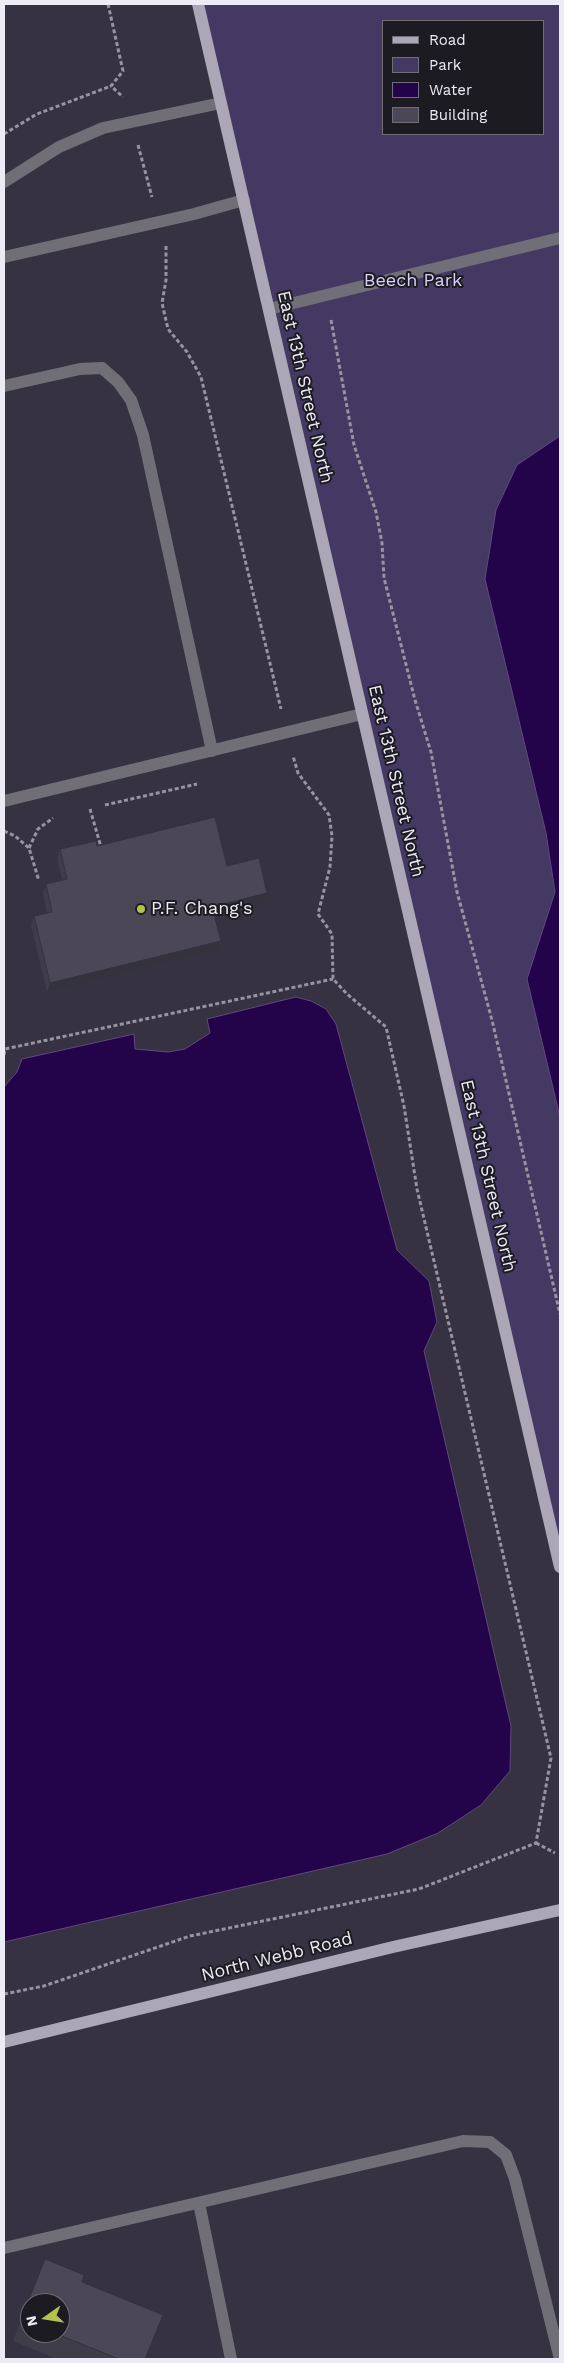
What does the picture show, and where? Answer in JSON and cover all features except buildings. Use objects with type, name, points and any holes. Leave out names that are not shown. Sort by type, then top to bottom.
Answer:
[{"type":"main road","name":"East 13th Street North","points":[[198,4],[560,1567]]},
{"type":"main road","name":"North Webb Road","points":[[4,2042],[393,1947],[560,1910]]},
{"type":"street","points":[[4,182],[59,147],[103,128],[221,103]]},
{"type":"street","points":[[4,257],[159,222],[244,200]]},
{"type":"street","points":[[269,309],[560,238]]},
{"type":"street","points":[[4,386],[80,369],[102,368],[118,382],[131,400],[143,435],[212,751]]},
{"type":"street","points":[[4,802],[362,714]]},
{"type":"street","points":[[4,2248],[463,2142],[490,2142],[506,2155],[515,2179],[560,2359]]},
{"type":"street","points":[[198,2203],[231,2359]]},
{"type":"path","points":[[4,134],[37,114],[111,86],[123,71],[108,4]]},
{"type":"path","points":[[111,86],[125,99],[168,252],[162,303],[168,329],[187,352],[201,377],[286,732],[298,773],[329,815],[332,836],[330,867],[318,914],[332,934],[334,954],[333,979],[347,994],[386,1027],[404,1106],[417,1189],[551,1758],[536,1843]]},
{"type":"path","points":[[326,294],[354,445],[376,512],[382,543],[384,578],[415,700],[431,752],[457,892],[492,1020],[560,1314]]},
{"type":"path","points":[[83,811],[197,784]]},
{"type":"path","points":[[90,809],[102,852]]},
{"type":"path","points":[[29,848],[38,830],[51,818],[59,817]]},
{"type":"path","points":[[4,831],[29,848],[39,881]]},
{"type":"path","points":[[4,1055],[5,1048],[333,979]]},
{"type":"path","points":[[536,1843],[554,1853]]},
{"type":"path","points":[[4,1994],[44,1986],[190,1936],[419,1889],[536,1843]]},
{"type":"green space","name":"Beech Park","points":[[198,4],[560,4],[560,1567]]},
{"type":"water","points":[[560,436],[560,1117],[527,979],[555,892],[546,833],[485,579],[496,510],[517,465]]},
{"type":"water","points":[[296,997],[311,1001],[326,1009],[336,1024],[397,1250],[429,1281],[437,1322],[424,1351],[511,1726],[510,1771],[481,1805],[438,1833],[387,1854],[4,1942],[4,1087],[17,1072],[22,1059],[134,1034],[135,1049],[168,1052],[185,1049],[210,1033],[207,1019]]},
{"type":"place","name":"P.F. Chang's","points":[[141,909]]}]
